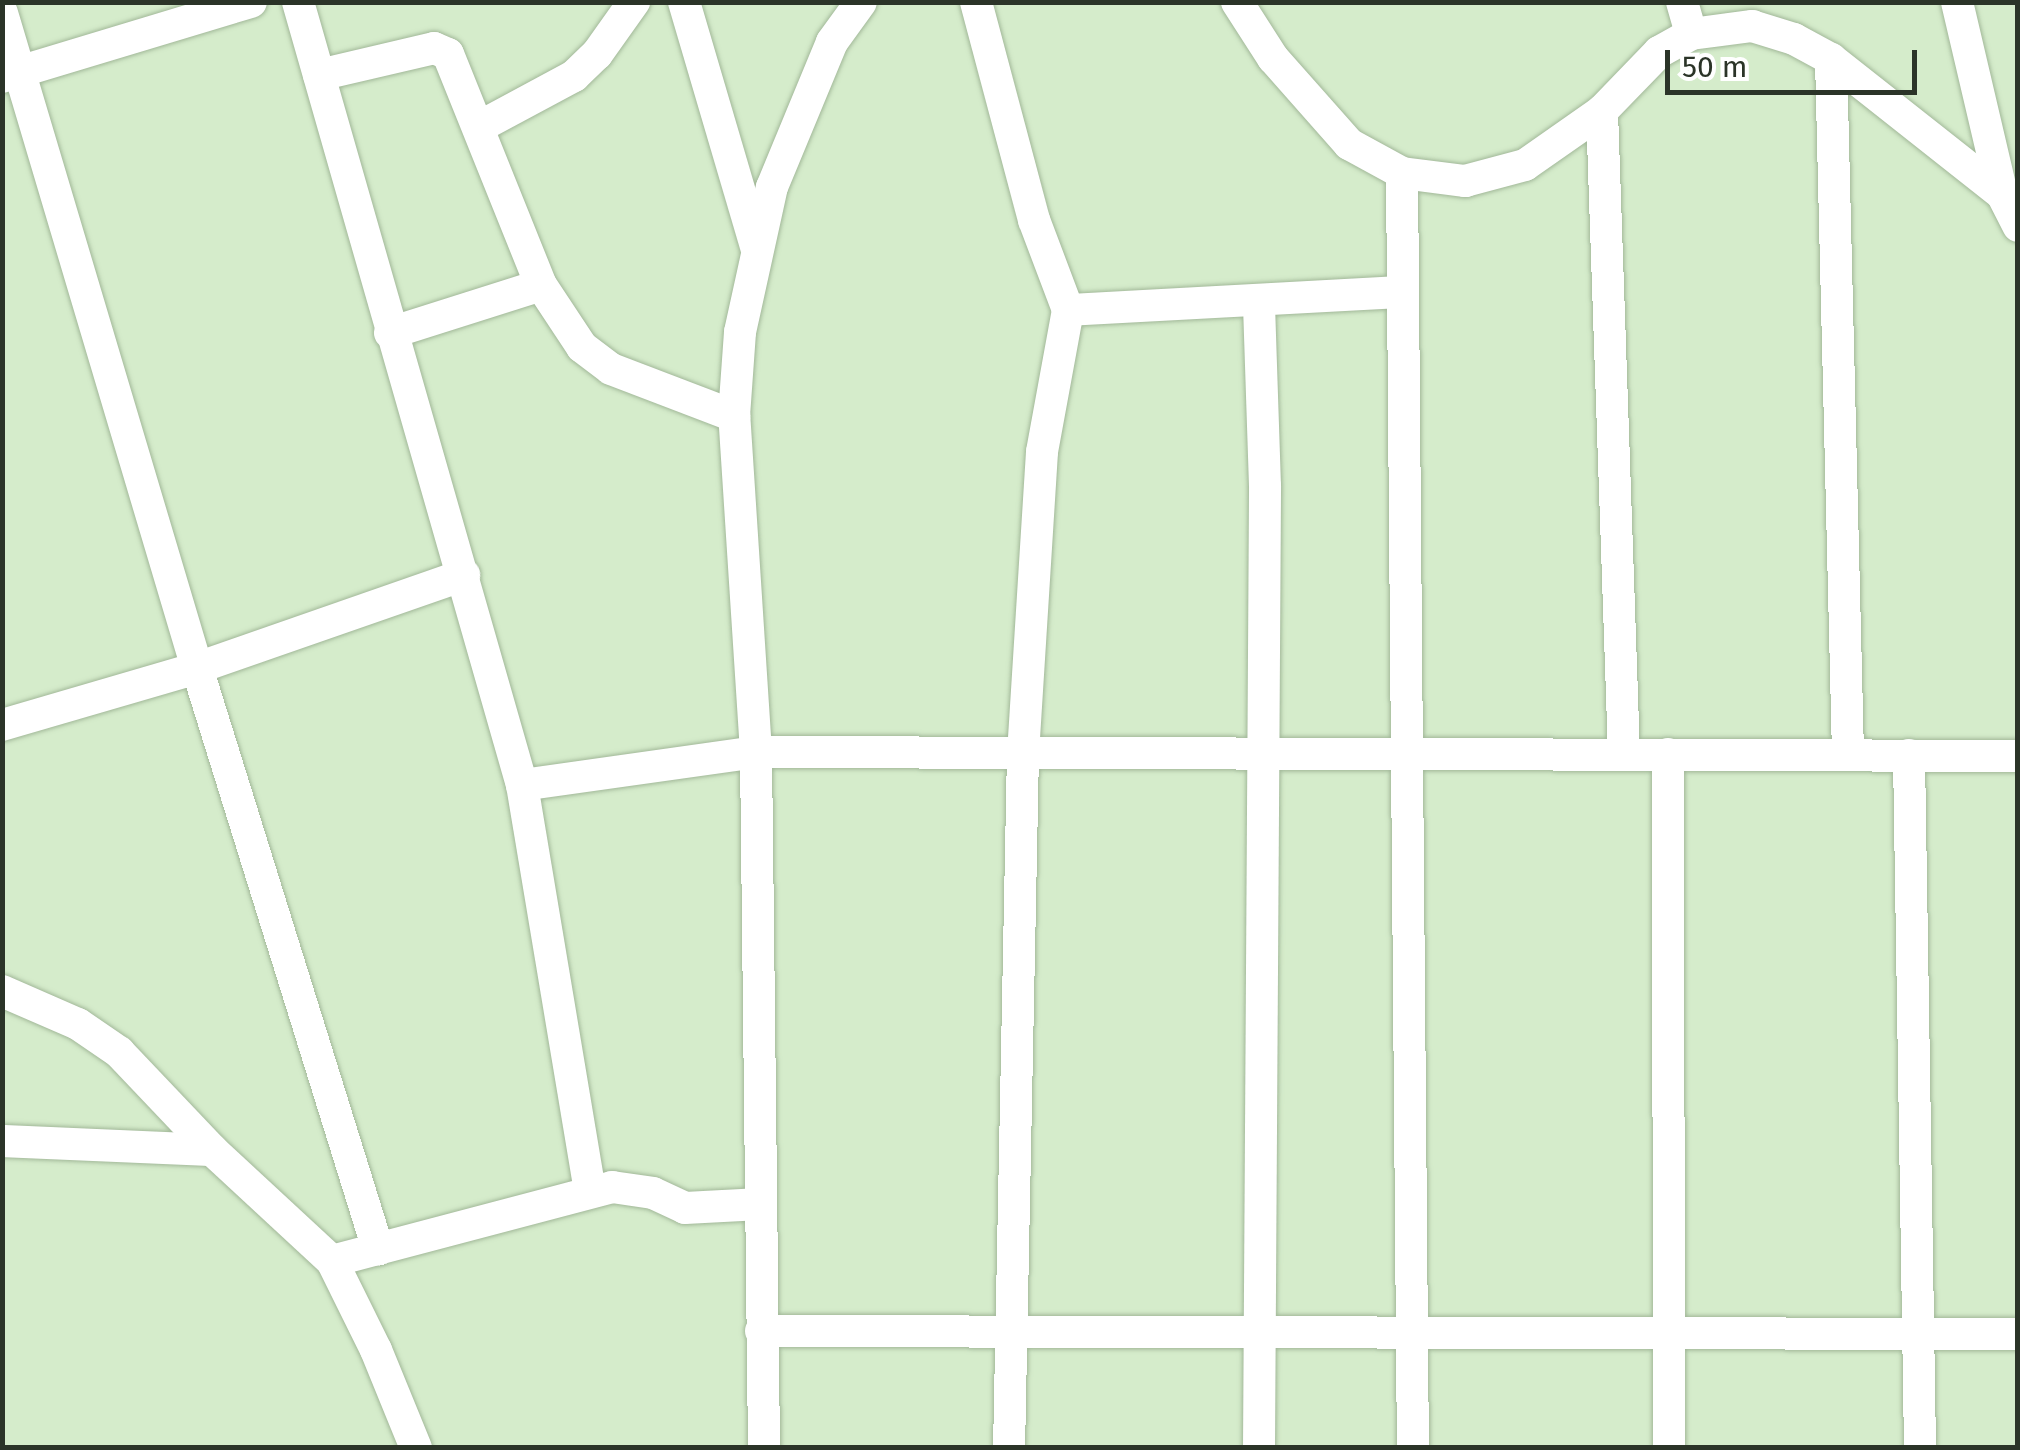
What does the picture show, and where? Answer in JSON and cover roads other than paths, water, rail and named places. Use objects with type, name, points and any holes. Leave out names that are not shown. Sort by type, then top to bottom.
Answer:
[{"type":"street","points":[[12,75],[252,2]]},
{"type":"street","points":[[298,2],[522,786],[590,1191]]},
{"type":"street","points":[[479,127],[574,76],[597,54],[634,2]]},
{"type":"street","points":[[684,2],[758,252]]},
{"type":"street","points":[[764,1448],[756,752],[734,416],[740,332],[785,154],[832,42],[861,2]]},
{"type":"street","points":[[976,2],[1020,175],[1068,310],[1042,452],[1023,753],[1008,1332],[1009,1448]]},
{"type":"street","points":[[1236,2],[1305,98],[1349,144],[1402,174],[1465,181],[1525,164],[1602,111],[1686,18],[1752,26],[1794,39],[1832,59],[2002,194],[2018,226]]},
{"type":"street","points":[[1957,2],[2005,154],[2002,194]]},
{"type":"street","points":[[2,13],[12,75],[378,1248]]},
{"type":"street","points":[[319,75],[434,48],[448,54],[541,285],[582,348],[611,369],[734,416]]},
{"type":"street","points":[[1832,59],[1848,755]]},
{"type":"street","points":[[1602,111],[1624,754]]},
{"type":"street","points":[[1402,174],[1413,1448]]},
{"type":"street","points":[[390,333],[541,285]]},
{"type":"street","points":[[1068,310],[1403,292]]},
{"type":"street","points":[[1259,1448],[1265,486],[1260,301]]},
{"type":"street","points":[[2,725],[197,668],[464,575]]},
{"type":"street","points":[[522,786],[756,752],[2018,756]]},
{"type":"street","points":[[1668,754],[1668,1448]]},
{"type":"street","points":[[1909,755],[1920,1448]]},
{"type":"street","points":[[2,991],[78,1024],[120,1052],[212,1150],[332,1262],[376,1350],[416,1448]]},
{"type":"street","points":[[2,1141],[212,1150]]},
{"type":"street","points":[[332,1262],[612,1187],[638,1190],[684,1208],[760,1204]]},
{"type":"street","points":[[762,1331],[2018,1334]]}]
